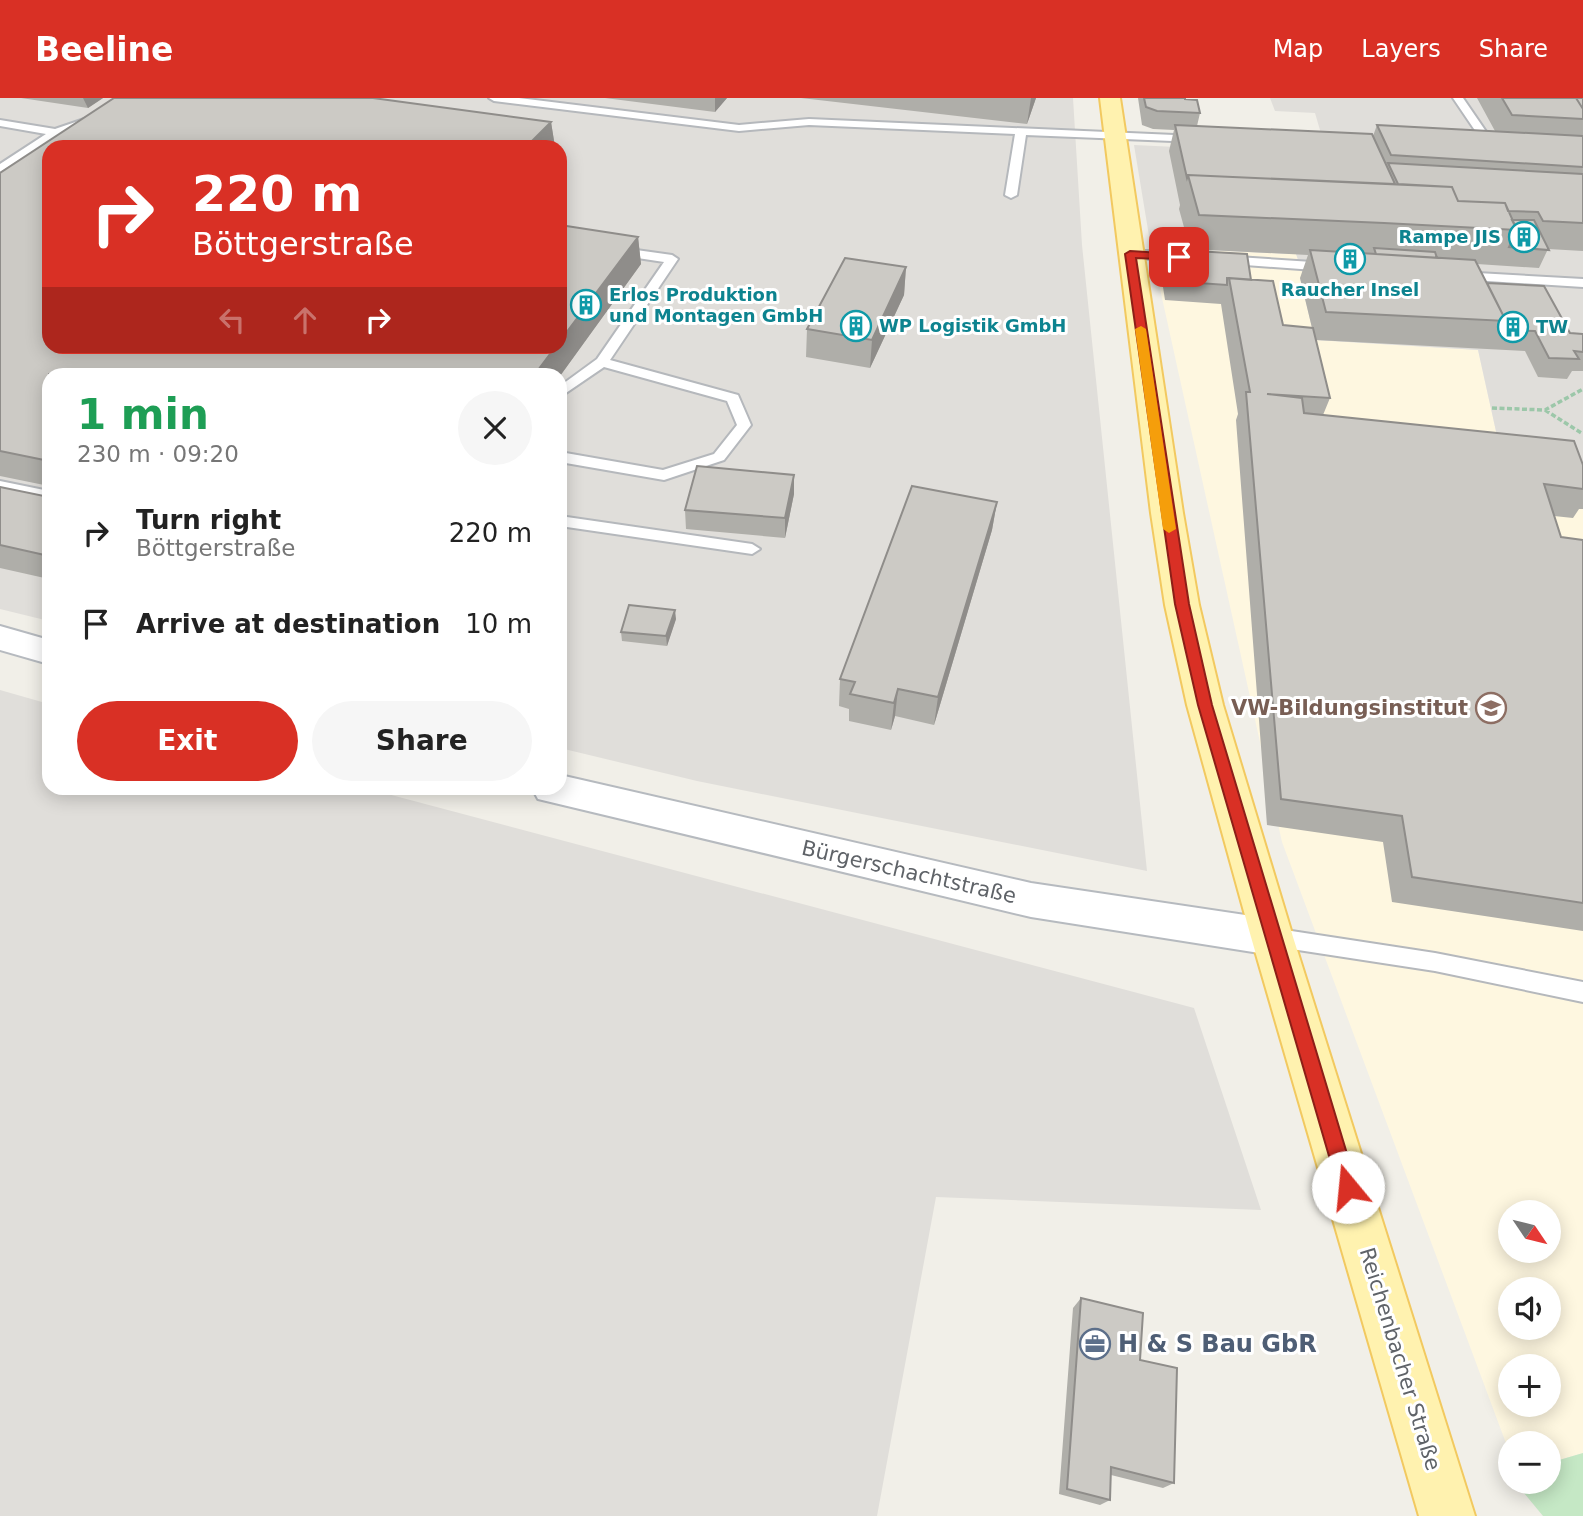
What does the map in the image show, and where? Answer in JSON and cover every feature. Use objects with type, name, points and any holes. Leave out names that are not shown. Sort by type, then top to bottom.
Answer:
[{"type":"main road","name":"Reichenbacher Straße","points":[[1110,98],[1130,254],[1182,604],[1205,705],[1272,937],[1447,1516]]},
{"type":"main road","points":[[0,638],[42,650]]},
{"type":"main road","name":"Bürgerschachtstraße","points":[[567,792],[1031,900],[1272,937]]},
{"type":"lane","points":[[45,140],[57,132],[103,116],[131,98]]},
{"type":"lane","points":[[494,98],[739,128],[809,122],[1205,139]]},
{"type":"lane","points":[[1458,98],[1502,154],[1482,153]]},
{"type":"lane","points":[[0,123],[57,132]]},
{"type":"lane","points":[[1010,195],[1021,133]]},
{"type":"lane","points":[[0,169],[42,142]]},
{"type":"lane","points":[[567,388],[602,362],[672,259],[597,248]]},
{"type":"lane","points":[[1130,254],[1340,268]]},
{"type":"lane","points":[[1446,275],[1583,283]]},
{"type":"lane","points":[[567,458],[664,475],[719,457],[744,425],[733,398],[602,362]]},
{"type":"lane","points":[[0,486],[42,495]]},
{"type":"lane","points":[[567,522],[752,549]]},
{"type":"lane","points":[[1272,937],[1435,962],[1583,992]]},
{"type":"path","points":[[1545,410],[1583,389]]},
{"type":"path","points":[[1492,408],[1545,410],[1583,434]]},
{"type":"shaded area","points":[[0,98],[1073,98],[1082,245],[1147,871],[697,781],[567,750],[567,368],[42,368],[42,619],[0,609]]},
{"type":"shaded area","points":[[1270,98],[1583,98],[1583,489],[1503,463],[1478,350],[1315,340],[1300,278],[1304,277],[1296,254],[1151,248],[1134,145],[1327,154],[1315,113],[1275,111]]},
{"type":"shaded area","points":[[1151,248],[1296,254],[1304,278],[1316,340],[1478,350],[1503,463],[1583,489],[1583,1453],[1561,1459],[1561,1431],[1501,1431],[1282,842]]},
{"type":"shaded area","points":[[0,690],[42,702],[42,795],[391,795],[1194,1008],[1261,1210],[936,1197],[877,1516],[0,1516]]},
{"type":"green space","points":[[1583,1453],[1583,1516],[1543,1516],[1525,1494],[1561,1494],[1561,1459]]},
{"type":"building","points":[[114,98],[373,98],[551,122],[533,140],[50,140]]},
{"type":"building","points":[[1144,98],[1197,100],[1200,113],[1157,111],[1146,107]]},
{"type":"building","points":[[1502,98],[1576,98],[1583,109],[1583,119],[1512,115]]},
{"type":"building","points":[[1576,98],[1583,98],[1583,109]]},
{"type":"building","points":[[1175,125],[1372,134],[1395,184],[1188,175],[1187,178]]},
{"type":"building","points":[[1377,125],[1583,136],[1583,167],[1391,155]]},
{"type":"building","points":[[42,145],[42,354],[550,354],[540,368],[42,368],[42,460],[0,451],[0,173]]},
{"type":"building","points":[[1388,163],[1583,174],[1583,223],[1543,221],[1538,212],[1508,211],[1505,203],[1458,201],[1452,187],[1398,184]]},
{"type":"building","points":[[1188,175],[1452,187],[1458,201],[1505,203],[1517,230],[1199,215]]},
{"type":"building","points":[[1512,220],[1534,220],[1549,250],[1509,247],[1517,230]]},
{"type":"building","points":[[567,226],[638,237],[567,332]]},
{"type":"building","points":[[1374,248],[1435,252],[1437,258],[1376,254]]},
{"type":"building","points":[[1177,250],[1247,254],[1251,280],[1227,278],[1227,285],[1170,281],[1166,255]]},
{"type":"building","points":[[1310,250],[1475,260],[1506,321],[1326,312]]},
{"type":"building","points":[[845,258],[906,267],[872,340],[807,329]]},
{"type":"building","points":[[1229,278],[1273,281],[1283,325],[1313,328],[1330,398],[1267,394],[1302,398],[1304,413],[1574,441],[1583,465],[1583,489],[1544,484],[1561,537],[1583,540],[1583,903],[1412,877],[1402,816],[1281,799],[1246,392],[1250,392]]},
{"type":"building","points":[[1487,283],[1544,286],[1570,333],[1583,334],[1583,352],[1574,351],[1579,359],[1549,358],[1535,331],[1501,330],[1506,321]]},
{"type":"building","points":[[697,466],[794,475],[785,518],[685,510]]},
{"type":"building","points":[[912,486],[997,502],[938,697],[898,689],[894,703],[850,694],[855,682],[840,679]]},
{"type":"building","points":[[0,487],[42,496],[42,554],[0,545]]},
{"type":"building","points":[[629,605],[675,610],[666,636],[621,632]]},
{"type":"building","points":[[1081,1298],[1143,1313],[1140,1360],[1177,1368],[1174,1483],[1111,1467],[1110,1500],[1067,1489]]},
{"type":"slow traffic","points":[[1141,329],[1169,529]]},
{"type":"place","name":"Rampe JIS","points":[[1524,237]]},
{"type":"place","name":"Raucher Insel","points":[[1350,259]]},
{"type":"place","name":"Erlos Produktion und Montagen GmbH","points":[[586,305]]},
{"type":"place","name":"WP Logistik GmbH","points":[[856,326]]},
{"type":"place","name":"TW","points":[[1513,327]]},
{"type":"place","name":"VW-Bildungsinstitut","points":[[1491,708]]},
{"type":"place","name":"H & S Bau GbR","points":[[1095,1344]]},
{"type":"route","points":[[1179,257],[1130,254],[1182,604],[1205,705],[1348,1187]]}]
